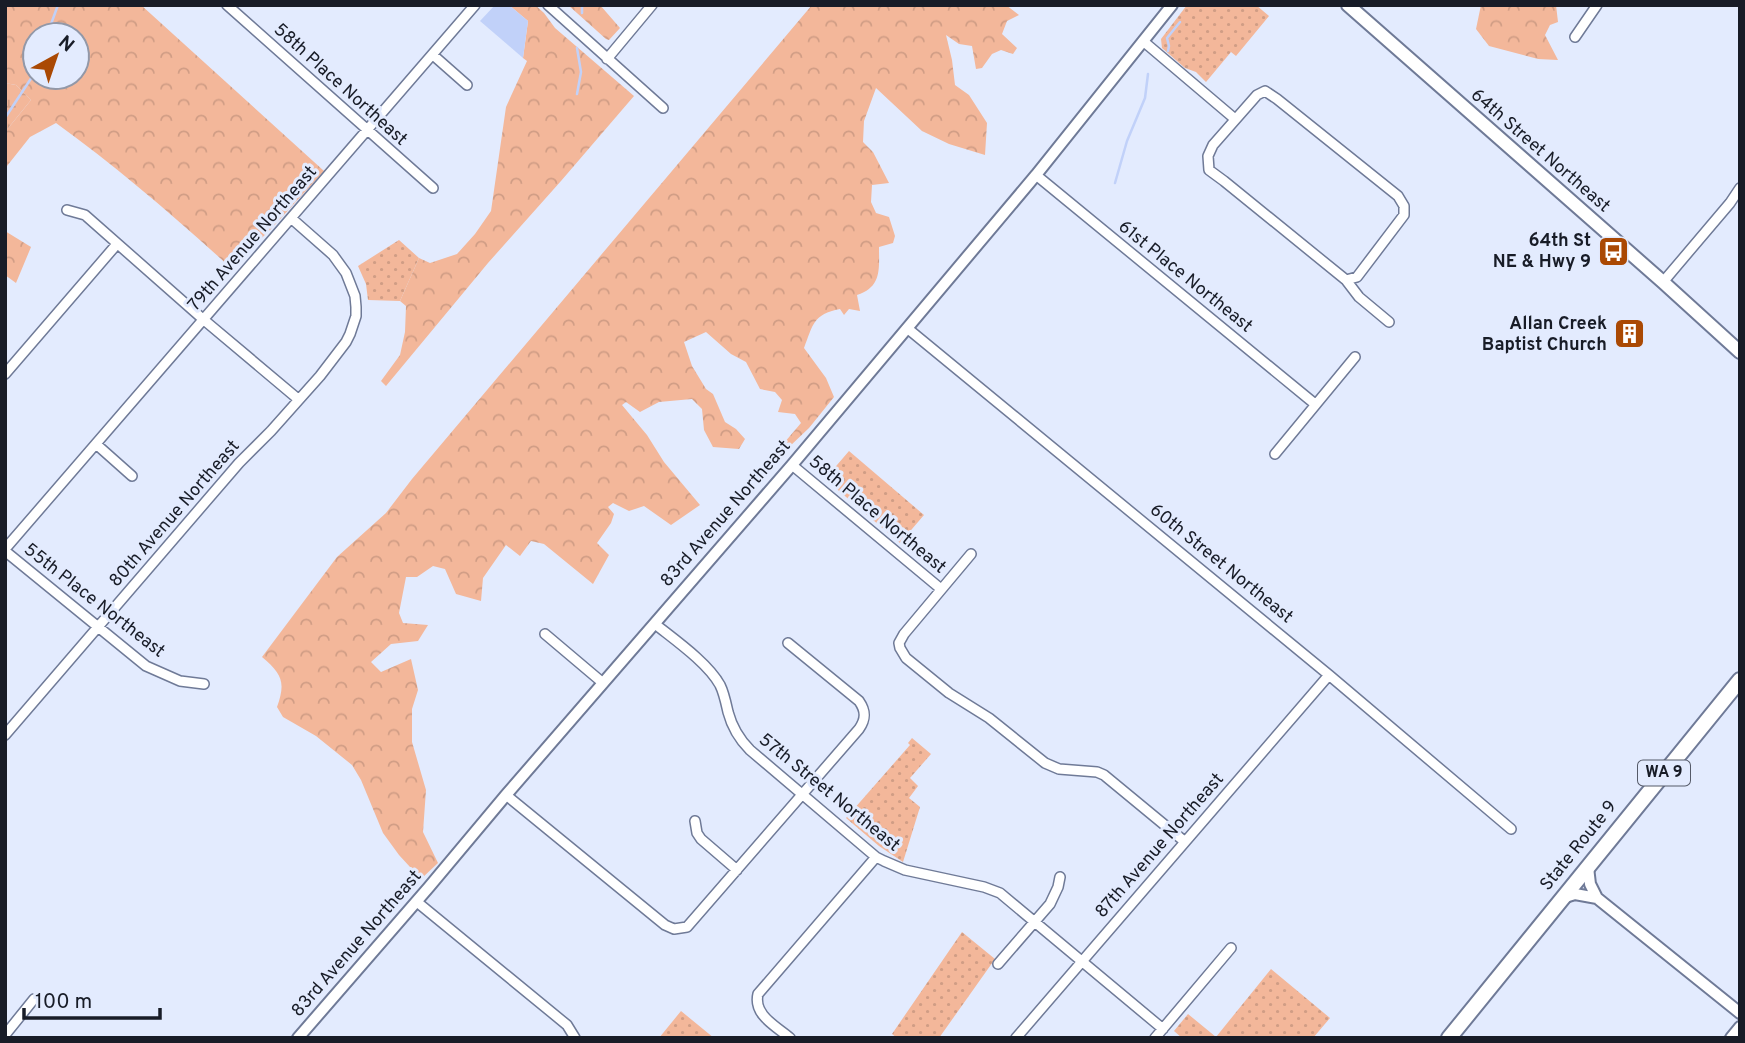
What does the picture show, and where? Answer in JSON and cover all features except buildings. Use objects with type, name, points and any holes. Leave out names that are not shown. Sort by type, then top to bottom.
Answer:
[{"type":"main road","name":"64th Street Northeast","points":[[1348,5],[1740,352]]},
{"type":"main road","name":"State Route 9","points":[[1449,1038],[1740,680]]},
{"type":"street","name":"58th Place Northeast","points":[[226,5],[433,188]]},
{"type":"street","name":"79th Avenue Northeast","points":[[5,550],[475,5]]},
{"type":"street","points":[[548,5],[663,108]]},
{"type":"street","points":[[607,59],[652,5]]},
{"type":"street","name":"83rd Avenue Northeast","points":[[298,1038],[792,465],[1036,175],[1172,5]]},
{"type":"street","points":[[1574,37],[1597,5]]},
{"type":"street","points":[[1143,41],[1235,120]]},
{"type":"street","points":[[433,55],[467,85]]},
{"type":"street","points":[[1346,280],[1356,277],[1404,215],[1404,206],[1398,196],[1265,91],[1257,95],[1213,145],[1208,156],[1209,170],[1346,280],[1359,297],[1389,321]]},
{"type":"street","name":"61st Place Northeast","points":[[1036,175],[1315,404]]},
{"type":"street","points":[[1663,282],[1740,188]]},
{"type":"street","points":[[66,210],[85,215],[298,399]]},
{"type":"street","name":"80th Avenue Northeast","points":[[5,734],[239,463],[320,376],[346,342],[356,307],[353,287],[333,255],[291,218]]},
{"type":"street","points":[[5,374],[117,244]]},
{"type":"street","name":"60th Street Northeast","points":[[907,328],[1329,675],[1511,829]]},
{"type":"street","points":[[1275,454],[1355,356]]},
{"type":"street","points":[[96,444],[132,476]]},
{"type":"street","name":"58th Place Northeast","points":[[792,465],[941,589]]},
{"type":"street","name":"55th Place Northeast","points":[[5,550],[137,660],[158,673],[180,681],[204,684]]},
{"type":"street","points":[[971,554],[904,634],[900,648],[906,658],[949,693],[989,718],[1045,763],[1059,769],[1104,775],[1185,841]]},
{"type":"street","name":"57th Street Northeast","points":[[655,624],[717,680],[733,726],[742,742],[876,857],[905,870],[993,890],[1163,1029]]},
{"type":"street","points":[[545,634],[603,683]]},
{"type":"street","points":[[506,795],[670,928],[684,928],[692,923],[863,724],[865,714],[859,701],[788,643]]},
{"type":"street","name":"87th Avenue Northeast","points":[[1016,1038],[1329,675]]},
{"type":"street","points":[[695,821],[697,834],[701,839],[737,870]]},
{"type":"street","points":[[790,1038],[759,1010],[758,994],[876,857]]},
{"type":"street","points":[[1587,867],[1590,884],[1597,898],[1740,1013]]},
{"type":"street","points":[[998,964],[1051,904],[1060,877]]},
{"type":"street","points":[[1562,898],[1575,894],[1597,898]]},
{"type":"street","points":[[417,902],[567,1025],[575,1038]]},
{"type":"street","points":[[1155,1038],[1231,947]]},
{"type":"street","points":[[5,1035],[34,999]]},
{"type":"street","points":[[1731,1038],[1740,1027]]},
{"type":"green space","points":[[5,5],[141,5],[324,171],[231,268],[145,193],[56,123],[30,137],[7,166],[5,177],[5,132],[31,100],[22,91],[91,91],[91,21],[21,21],[21,90],[16,85],[5,83]]},
{"type":"green space","points":[[509,5],[535,5],[555,28],[634,96],[488,263],[386,386],[381,381],[400,355],[405,332],[406,306],[400,301],[419,258],[430,263],[457,254],[491,211],[506,107],[527,61],[523,58],[528,21]]},
{"type":"green space","points":[[568,5],[600,5],[620,28],[609,40],[606,39]]},
{"type":"green space","points":[[812,5],[1006,5],[1019,15],[1007,21],[1002,34],[1017,48],[1013,54],[1001,50],[992,54],[982,68],[976,69],[972,46],[959,44],[946,35],[955,85],[969,95],[987,123],[985,155],[949,144],[922,131],[876,88],[864,121],[863,142],[873,152],[889,183],[872,185],[871,202],[876,213],[889,217],[895,236],[893,243],[879,247],[879,270],[875,282],[865,292],[857,295],[860,311],[849,309],[844,315],[840,309],[831,311],[819,317],[812,327],[804,348],[826,378],[834,397],[809,428],[789,447],[784,443],[801,423],[795,414],[778,412],[782,400],[775,392],[760,389],[746,362],[731,354],[706,332],[684,342],[692,366],[706,389],[713,394],[725,422],[745,439],[739,449],[713,447],[704,430],[702,409],[692,399],[659,402],[640,412],[626,402],[622,405],[700,505],[671,525],[644,506],[629,511],[613,503],[608,507],[614,514],[611,523],[597,543],[609,555],[593,584],[544,544],[531,541],[520,556],[506,545],[483,578],[481,601],[456,594],[445,569],[433,566],[417,577],[406,577],[399,613],[403,623],[428,625],[418,641],[391,644],[371,662],[381,672],[411,659],[418,690],[412,709],[412,742],[426,790],[423,832],[438,863],[421,879],[383,833],[352,765],[316,736],[283,717],[277,707],[281,691],[280,679],[274,668],[262,657],[337,557],[386,513]]},
{"type":"green space","points":[[1187,5],[1256,5],[1269,16],[1236,56],[1231,52],[1206,82],[1162,48],[1161,39]]},
{"type":"green space","points":[[1481,5],[1556,5],[1558,22],[1550,25],[1545,35],[1558,60],[1538,59],[1489,46],[1476,29]]},
{"type":"green space","points":[[5,83],[16,85],[31,100],[5,132]]},
{"type":"green space","points":[[5,231],[31,247],[16,283],[5,275]]},
{"type":"green space","points":[[399,240],[419,258],[400,301],[368,300],[366,284],[358,266]]},
{"type":"green space","points":[[849,451],[924,515],[900,543],[825,479]]},
{"type":"green space","points":[[912,738],[931,754],[910,778],[918,786],[909,798],[920,807],[903,862],[846,818],[910,745],[908,743]]},
{"type":"green space","points":[[962,932],[995,959],[939,1038],[897,1038],[892,1034]]},
{"type":"green space","points":[[1271,969],[1330,1018],[1313,1038],[1182,1038],[1174,1031],[1188,1014],[1216,1037]]},
{"type":"green space","points":[[681,1011],[714,1038],[659,1038]]},
{"type":"water","points":[[495,5],[509,5],[528,21],[523,58],[480,21]]},
{"type":"waterway","points":[[52,21],[58,5]]},
{"type":"waterway","points":[[582,5],[582,13]]},
{"type":"waterway","points":[[1168,51],[1167,38],[1180,22]]},
{"type":"waterway","points":[[577,48],[581,72],[577,94]]},
{"type":"waterway","points":[[1115,183],[1127,141],[1145,98],[1148,74]]},
{"type":"waterway","points":[[5,118],[23,91]]},
{"type":"place","name":"64th St NE & Hwy 9","points":[[1614,251]]},
{"type":"place","name":"Allan Creek Baptist Church","points":[[1630,334]]}]
